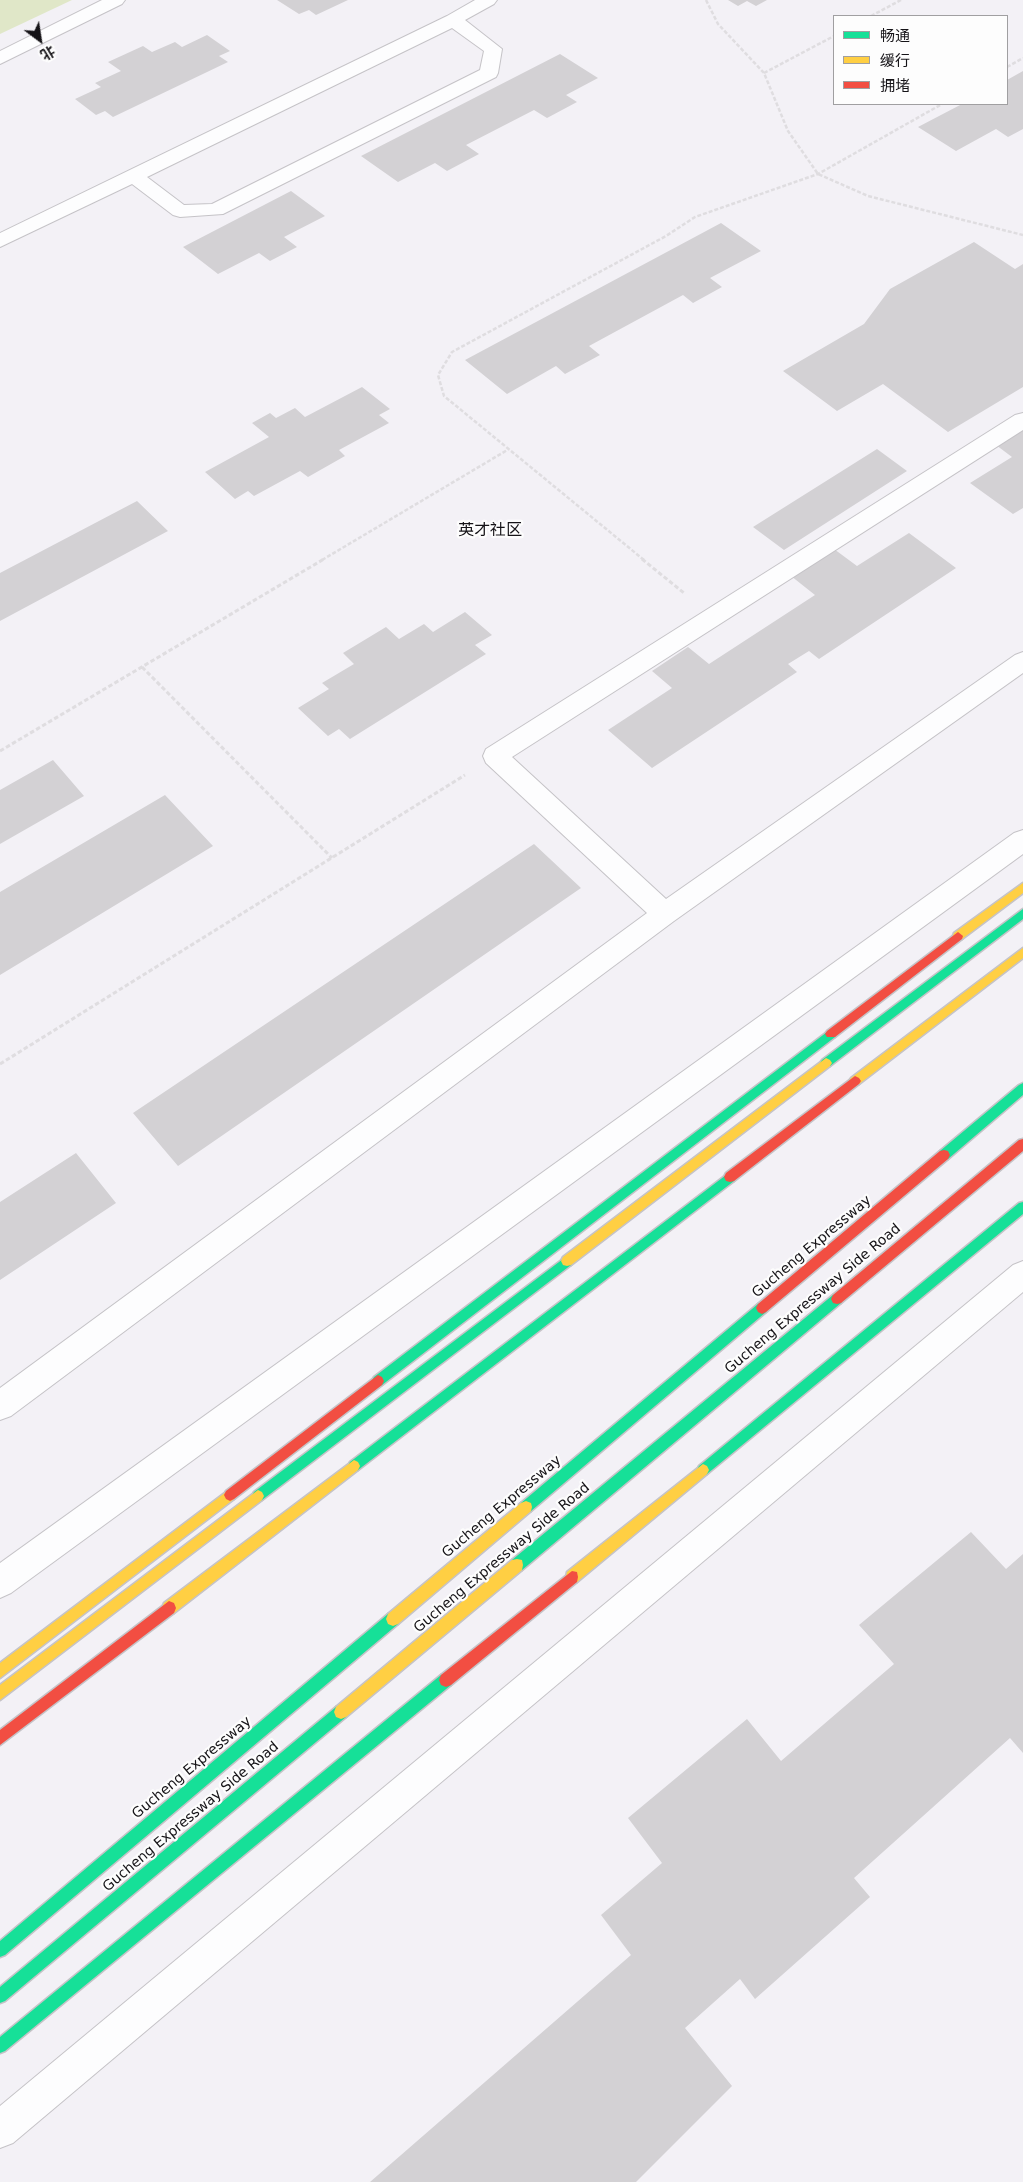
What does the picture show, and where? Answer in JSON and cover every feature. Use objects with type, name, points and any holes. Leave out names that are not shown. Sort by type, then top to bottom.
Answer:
[{"type":"main road","points":[[0,1671],[1023,887]]},
{"type":"main road","points":[[0,1693],[1023,913]]},
{"type":"main road","points":[[0,1738],[1023,952]]},
{"type":"main road","name":"Gucheng Expressway","points":[[0,1950],[1023,1088]]},
{"type":"main road","name":"Gucheng Expressway Side Road","points":[[0,1996],[1023,1144]]},
{"type":"main road","points":[[0,2046],[1023,1207]]},
{"type":"street","points":[[0,58],[116,0]]},
{"type":"street","points":[[0,241],[453,20],[488,0]]},
{"type":"street","points":[[134,176],[180,211],[216,210],[489,73],[493,48],[453,20]]},
{"type":"street","points":[[665,914],[495,756],[1023,420]]},
{"type":"street","points":[[0,1406],[665,914],[1023,661]]},
{"type":"street","points":[[0,1582],[1023,840]]},
{"type":"street","points":[[0,2130],[1023,1274]]},
{"type":"path","points":[[706,0],[718,24],[764,73],[788,131],[818,174],[868,196],[1023,234]]},
{"type":"path","points":[[873,15],[901,0]]},
{"type":"path","points":[[764,73],[833,37]]},
{"type":"path","points":[[1008,66],[1023,58]]},
{"type":"path","points":[[713,618],[444,396],[438,375],[452,352],[666,236],[695,217],[818,174],[940,105]]},
{"type":"path","points":[[0,751],[509,449]]},
{"type":"path","points":[[142,668],[332,858]]},
{"type":"path","points":[[0,1064],[495,756]]},
{"type":"green space","points":[[0,0],[72,0],[0,34]]},
{"type":"building","points":[[277,0],[348,0],[316,15],[309,10],[299,14]]},
{"type":"building","points":[[728,0],[767,0],[756,6],[747,1],[738,6]]},
{"type":"building","points":[[207,35],[230,51],[219,56],[228,62],[113,117],[105,111],[96,115],[75,99],[101,87],[95,83],[121,71],[108,62],[143,46],[152,52],[175,42],[182,47]]},
{"type":"building","points":[[560,54],[598,78],[566,95],[577,102],[547,118],[534,110],[466,145],[479,154],[447,171],[435,163],[398,182],[361,156]]},
{"type":"building","points":[[1023,71],[1023,129],[1008,137],[996,129],[956,151],[918,127],[960,105],[1008,105],[1008,79]]},
{"type":"building","points":[[291,191],[325,216],[284,237],[297,247],[270,261],[259,253],[218,274],[183,247]]},
{"type":"building","points":[[721,223],[761,251],[710,278],[722,287],[693,303],[683,295],[589,346],[600,355],[565,374],[556,366],[507,394],[465,360]]},
{"type":"building","points":[[974,242],[1015,269],[1023,264],[1023,387],[948,432],[883,384],[837,411],[783,371],[864,324],[890,289]]},
{"type":"building","points":[[362,387],[390,409],[379,415],[389,423],[339,450],[345,456],[308,477],[300,471],[254,496],[248,491],[235,499],[205,472],[269,437],[252,423],[270,413],[276,418],[295,408],[305,417]]},
{"type":"building","points":[[1023,429],[1023,508],[1013,514],[970,483],[1012,457],[996,445]]},
{"type":"building","points":[[877,449],[907,471],[784,550],[753,527]]},
{"type":"building","points":[[137,501],[168,531],[0,621],[0,573]]},
{"type":"building","points":[[909,533],[956,568],[819,659],[809,651],[788,664],[797,672],[652,768],[608,730],[672,688],[652,671],[688,647],[709,664],[815,595],[791,576],[834,549],[857,566]]},
{"type":"building","points":[[465,612],[492,635],[475,645],[486,654],[350,739],[339,729],[328,736],[298,708],[329,689],[322,683],[354,664],[343,653],[386,627],[399,639],[424,624],[433,632]]},
{"type":"building","points":[[53,760],[84,796],[0,844],[0,790]]},
{"type":"building","points":[[165,795],[213,846],[0,975],[0,892]]},
{"type":"building","points":[[534,844],[581,888],[178,1166],[133,1113]]},
{"type":"building","points":[[76,1153],[116,1203],[0,1280],[0,1202]]},
{"type":"building","points":[[971,1532],[1006,1569],[1023,1554],[1023,1753],[1010,1738],[854,1878],[870,1897],[755,1999],[740,1979],[685,2028],[732,2086],[636,2182],[370,2182],[631,1955],[601,1915],[662,1863],[628,1818],[747,1719],[781,1761],[894,1664],[859,1625]]},
{"type":"traffic: fast","points":[[826,1063],[1023,913]]},
{"type":"traffic: fast","points":[[378,1381],[831,1034]]},
{"type":"traffic: fast","points":[[944,1155],[1023,1088]]},
{"type":"traffic: fast","points":[[354,1466],[730,1177]]},
{"type":"traffic: fast","points":[[703,1470],[1023,1207]]},
{"type":"traffic: fast","points":[[258,1496],[567,1261]]},
{"type":"traffic: fast","points":[[517,1565],[837,1299]]},
{"type":"traffic: fast","points":[[526,1507],[762,1308]]},
{"type":"traffic: fast","points":[[0,1950],[393,1619]]},
{"type":"traffic: fast","points":[[0,2046],[446,1680]]},
{"type":"traffic: fast","points":[[0,1996],[341,1712]]},
{"type":"traffic: slow","points":[[958,936],[1023,887]]},
{"type":"traffic: slow","points":[[855,1081],[1023,952]]},
{"type":"traffic: slow","points":[[567,1261],[826,1063]]},
{"type":"traffic: slow","points":[[169,1608],[354,1466]]},
{"type":"traffic: slow","points":[[572,1577],[703,1470]]},
{"type":"traffic: slow","points":[[0,1671],[230,1495]]},
{"type":"traffic: slow","points":[[0,1693],[258,1496]]},
{"type":"traffic: slow","points":[[393,1619],[526,1507]]},
{"type":"traffic: slow","points":[[341,1712],[517,1565]]},
{"type":"traffic: jam","points":[[831,1034],[958,936]]},
{"type":"traffic: jam","points":[[730,1177],[855,1081]]},
{"type":"traffic: jam","points":[[837,1299],[1023,1144]]},
{"type":"traffic: jam","points":[[762,1308],[944,1155]]},
{"type":"traffic: jam","points":[[230,1495],[378,1381]]},
{"type":"traffic: jam","points":[[446,1680],[572,1577]]},
{"type":"traffic: jam","points":[[0,1738],[169,1608]]},
{"type":"district","name":"英才社区","points":[[490,531]]}]
